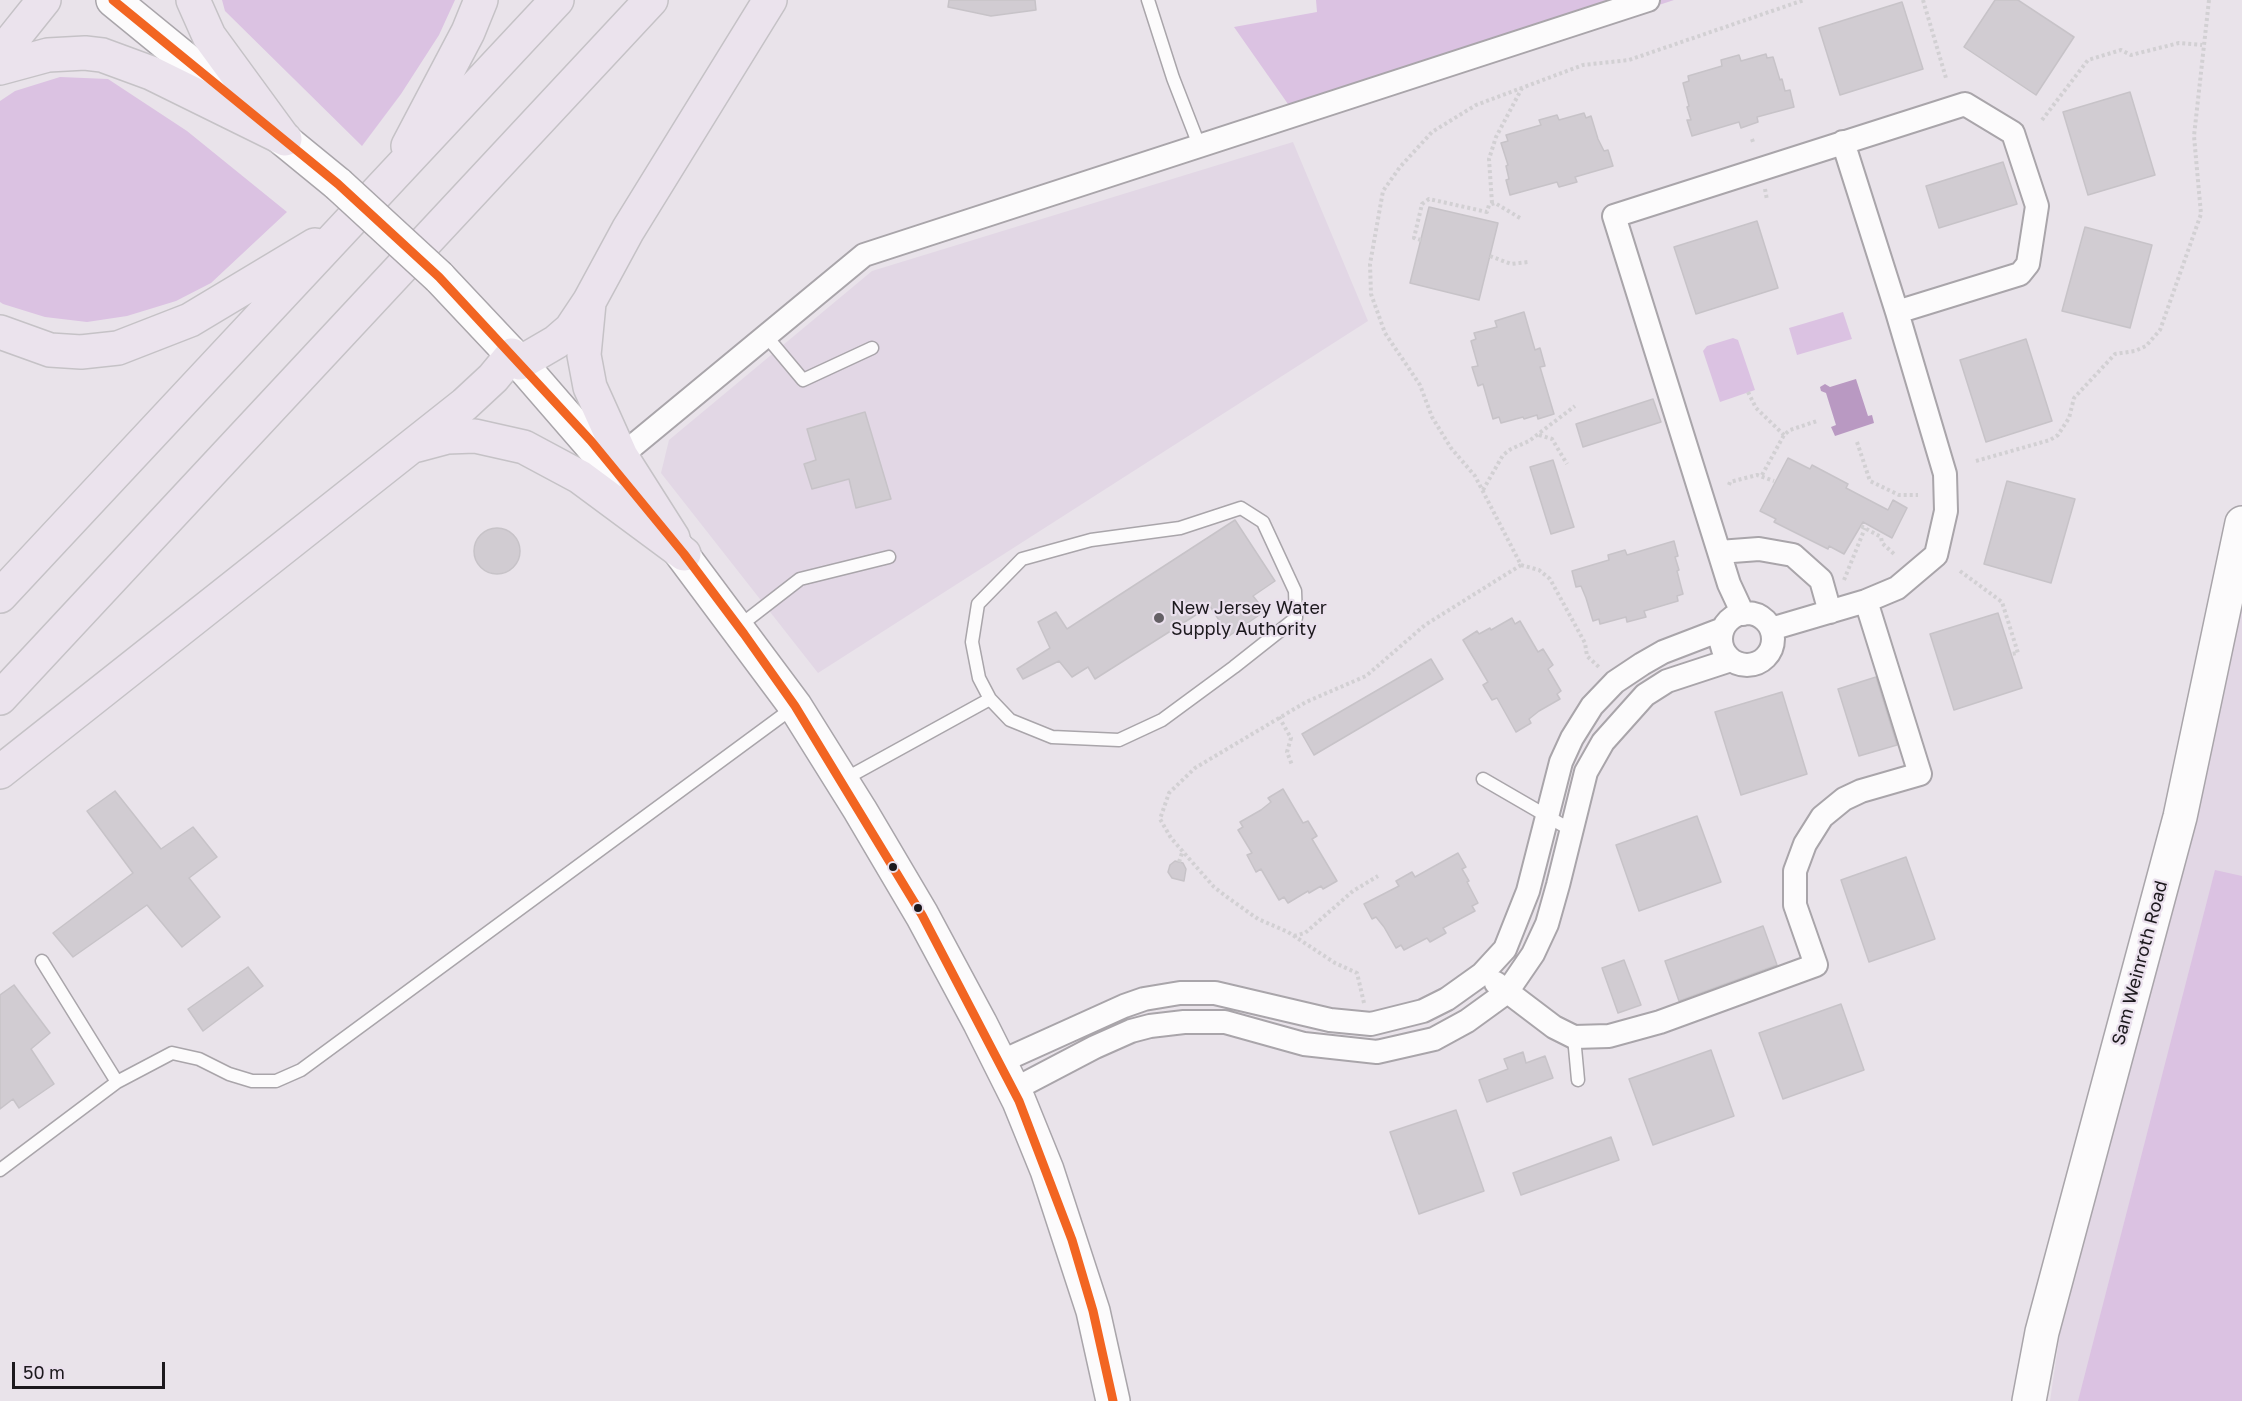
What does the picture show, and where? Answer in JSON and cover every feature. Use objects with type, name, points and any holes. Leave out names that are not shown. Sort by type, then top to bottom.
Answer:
[{"type":"highway","points":[[0,55],[44,0]]},
{"type":"highway","points":[[193,0],[209,36],[285,140]]},
{"type":"highway","points":[[388,184],[471,24],[481,0]]},
{"type":"highway","points":[[0,596],[388,184],[557,0]]},
{"type":"highway","points":[[0,698],[651,0]]},
{"type":"highway","points":[[0,772],[291,544],[465,404],[516,359],[556,342],[570,329],[589,302],[628,230],[770,0]]},
{"type":"highway","points":[[0,68],[48,55],[85,53],[102,55],[151,73],[285,140]]},
{"type":"highway","points":[[0,332],[32,346],[60,351],[101,350],[138,342],[190,320],[350,224]]},
{"type":"highway","points":[[589,302],[585,324],[585,370],[615,461],[684,554]]},
{"type":"highway","points":[[404,451],[434,440],[459,437],[492,438],[524,447],[580,477],[684,554]]},
{"type":"street","points":[[113,0],[338,184],[439,277],[615,461],[864,255],[1648,0]]},
{"type":"street","points":[[1743,614],[1719,552],[1614,216],[1965,104],[2013,133],[2037,206],[2028,264],[2020,274],[1897,312]]},
{"type":"street","points":[[1771,629],[1866,601],[1898,588],[1936,555],[1946,511],[1945,474],[1843,142]]},
{"type":"street","name":"Sam Weinroth Road","points":[[2029,1401],[2033,1370],[2042,1332],[2180,817],[2242,523]]},
{"type":"street","points":[[1719,552],[1759,549],[1793,555],[1821,580],[1830,612]]},
{"type":"street","points":[[684,554],[795,706],[842,780],[922,915],[1006,1076],[1047,1170],[1072,1240],[1093,1311],[1113,1401]]},
{"type":"street","points":[[1482,974],[1554,1027],[1574,1037],[1609,1036],[1660,1022],[1816,965],[1795,905],[1795,871],[1805,844],[1822,817],[1844,799],[1861,790],[1920,774],[1866,601]]},
{"type":"street","points":[[1743,614],[1760,616],[1771,629],[1773,646],[1764,660],[1747,665],[1731,660],[1667,681],[1645,695],[1603,742],[1587,772],[1546,924],[1533,954],[1507,992],[1467,1021],[1434,1039],[1377,1052],[1304,1044],[1225,1022],[1184,1022],[1150,1026],[1006,1076],[1144,999],[1180,993],[1215,993],[1330,1020],[1371,1024],[1423,1011],[1482,974],[1505,949],[1519,919],[1561,762],[1572,738],[1592,706],[1615,682],[1642,664],[1723,629],[1728,622],[1743,614]]},
{"type":"street","points":[[1723,629],[1722,646],[1731,660]]},
{"type":"lane","points":[[1148,0],[1173,78],[1199,145]]},
{"type":"lane","points":[[767,337],[803,380],[872,348]]},
{"type":"lane","points":[[1241,508],[1263,522],[1295,591],[1296,618],[1162,720],[1119,740],[1052,737],[1010,720],[990,699],[979,678],[972,642],[978,604],[1022,560],[1091,540],[1180,528],[1241,508]]},
{"type":"lane","points":[[738,627],[800,579],[889,557]]},
{"type":"lane","points":[[842,780],[990,699]]},
{"type":"lane","points":[[0,1170],[117,1082],[172,1053],[199,1059],[230,1074],[252,1081],[276,1081],[301,1070],[795,706]]},
{"type":"lane","points":[[1483,779],[1571,830]]},
{"type":"lane","points":[[42,961],[117,1082]]},
{"type":"lane","points":[[1574,1037],[1578,1080]]},
{"type":"path","points":[[1521,565],[1475,476],[1451,448],[1432,417],[1420,385],[1385,333],[1371,294],[1370,264],[1383,191],[1400,167],[1432,132],[1476,105],[1583,65],[1629,60],[1804,0]]},
{"type":"path","points":[[1923,0],[1946,78]]},
{"type":"path","points":[[1976,460],[2050,440],[2058,435],[2069,418],[2074,398],[2115,354],[2135,351],[2146,346],[2160,330],[2201,214],[2194,136],[2202,45],[2209,0]]},
{"type":"path","points":[[2042,120],[2088,60],[2121,50],[2131,55],[2179,43],[2202,45]]},
{"type":"path","points":[[1421,240],[1414,238],[1425,200],[1487,212],[1492,203],[1489,170],[1492,149],[1502,122],[1522,87]]},
{"type":"path","points":[[1492,203],[1520,218]]},
{"type":"path","points":[[1490,256],[1510,264],[1528,262]]},
{"type":"path","points":[[1748,392],[1756,408],[1784,435]]},
{"type":"path","points":[[1483,490],[1503,455],[1539,434],[1575,406]]},
{"type":"path","points":[[1762,475],[1784,435],[1790,430],[1816,421]]},
{"type":"path","points":[[1539,434],[1552,440],[1567,464]]},
{"type":"path","points":[[1857,442],[1870,481],[1899,495],[1918,495]]},
{"type":"path","points":[[1729,485],[1730,482],[1762,475],[1774,481]]},
{"type":"path","points":[[1845,588],[1844,578],[1863,527],[1881,537],[1894,554]]},
{"type":"path","points":[[1365,1007],[1358,973],[1335,963],[1293,936],[1258,919],[1214,887],[1171,838],[1160,819],[1170,793],[1195,768],[1279,717],[1323,693],[1357,682],[1425,625],[1521,565],[1539,570],[1550,579],[1585,643],[1587,656],[1604,672]]},
{"type":"path","points":[[1960,571],[2002,602],[2018,653],[2011,654]]},
{"type":"path","points":[[1279,717],[1291,738],[1287,752],[1292,765]]},
{"type":"path","points":[[1179,862],[1183,850]]},
{"type":"path","points":[[1293,936],[1305,933],[1353,891],[1378,876]]},
{"type":"path","points":[[1305,933],[1307,945]]},
{"type":"shaded area","points":[[222,0],[455,0],[439,35],[401,94],[362,146],[225,11]]},
{"type":"shaded area","points":[[1316,0],[1674,0],[1302,124],[1234,27],[1317,12]]},
{"type":"shaded area","points":[[60,77],[108,79],[187,131],[287,212],[211,283],[176,301],[127,316],[87,322],[45,317],[3,304],[0,302],[0,101],[15,91]]},
{"type":"shaded area","points":[[1293,142],[1368,321],[818,673],[661,473],[669,440],[872,271]]},
{"type":"shaded area","points":[[1843,312],[1852,339],[1797,355],[1789,328]]},
{"type":"shaded area","points":[[1733,338],[1738,340],[1755,390],[1720,402],[1703,351],[1707,346]]},
{"type":"shaded area","points":[[1856,379],[1868,416],[1872,415],[1874,423],[1835,436],[1831,427],[1836,425],[1826,393],[1821,391],[1820,387],[1825,384],[1830,387]]},
{"type":"shaded area","points":[[2242,570],[2242,1401],[2050,1401],[2065,1298]]},
{"type":"shaded area","points":[[2215,870],[2242,876],[2242,1401],[2078,1401]]},
{"type":"building","points":[[949,0],[1035,0],[1036,10],[991,16],[948,7]]},
{"type":"building","points":[[1995,0],[2018,0],[2074,37],[2036,95],[1964,47]]},
{"type":"building","points":[[1902,2],[1923,69],[1840,95],[1819,28]]},
{"type":"building","points":[[1766,54],[1767,58],[1773,57],[1785,91],[1790,90],[1794,107],[1757,117],[1758,122],[1741,128],[1739,122],[1692,136],[1687,120],[1691,120],[1683,83],[1689,81],[1688,76],[1722,66],[1721,60],[1739,55],[1741,61]]},
{"type":"building","points":[[2130,92],[2155,175],[2088,195],[2063,112]]},
{"type":"building","points":[[1584,113],[1586,118],[1591,116],[1598,139],[1604,151],[1608,150],[1613,166],[1575,177],[1577,182],[1559,187],[1557,182],[1510,195],[1506,180],[1509,179],[1506,166],[1508,165],[1501,143],[1508,141],[1506,135],[1541,125],[1539,120],[1557,115],[1559,120]]},
{"type":"building","points":[[2003,162],[2017,204],[1939,228],[1926,186]]},
{"type":"building","points":[[1429,207],[1498,223],[1479,300],[1410,283]]},
{"type":"building","points":[[1757,221],[1778,288],[1696,314],[1674,247]]},
{"type":"building","points":[[2085,227],[2152,245],[2130,328],[2062,311]]},
{"type":"building","points":[[1524,312],[1535,350],[1540,348],[1545,366],[1540,367],[1554,414],[1538,419],[1537,415],[1501,423],[1499,417],[1493,419],[1483,384],[1478,386],[1472,367],[1478,366],[1471,341],[1476,339],[1474,333],[1497,327],[1495,321]]},
{"type":"building","points":[[2026,339],[2052,421],[1986,442],[1960,360]]},
{"type":"building","points":[[1653,399],[1661,422],[1583,447],[1576,424]]},
{"type":"building","points":[[865,412],[891,499],[856,508],[849,479],[812,489],[804,464],[816,460],[807,429]]},
{"type":"building","points":[[1788,458],[1810,469],[1812,465],[1848,484],[1846,488],[1888,510],[1893,500],[1907,508],[1892,538],[1863,522],[1844,554],[1829,546],[1828,549],[1774,522],[1776,519],[1760,511]]},
{"type":"building","points":[[1553,460],[1574,527],[1551,534],[1530,467]]},
{"type":"building","points":[[2007,481],[2075,499],[2051,583],[1984,564]]},
{"type":"building","points":[[1235,520],[1275,581],[1253,596],[1265,611],[1229,636],[1210,606],[1095,679],[1088,667],[1072,677],[1059,661],[1023,679],[1017,669],[1050,648],[1038,622],[1056,612],[1067,629]]},
{"type":"building","points":[[497,528],[513,535],[520,551],[513,567],[497,574],[481,567],[474,551],[481,535]]},
{"type":"building","points":[[1674,541],[1678,556],[1675,557],[1679,570],[1677,571],[1683,594],[1677,596],[1678,601],[1644,611],[1646,617],[1627,622],[1626,617],[1600,624],[1599,619],[1593,621],[1581,586],[1576,587],[1572,571],[1609,560],[1608,555],[1625,550],[1627,555]]},
{"type":"building","points":[[1998,613],[2022,688],[1954,710],[1930,634]]},
{"type":"building","points":[[1512,618],[1515,624],[1520,621],[1538,652],[1543,649],[1553,665],[1548,669],[1561,691],[1557,694],[1560,699],[1539,711],[1529,719],[1531,723],[1516,732],[1497,698],[1492,700],[1483,685],[1488,682],[1463,640],[1477,631],[1479,634],[1490,628],[1491,630]]},
{"type":"building","points":[[1431,659],[1443,679],[1314,755],[1302,734]]},
{"type":"building","points":[[1876,677],[1897,745],[1859,756],[1838,689]]},
{"type":"building","points":[[1782,692],[1807,774],[1741,795],[1715,712]]},
{"type":"building","points":[[1283,789],[1303,823],[1308,821],[1317,836],[1312,839],[1337,881],[1323,889],[1321,886],[1309,893],[1308,891],[1288,903],[1284,897],[1279,900],[1261,869],[1256,872],[1247,855],[1252,853],[1238,830],[1243,827],[1240,822],[1261,810],[1271,802],[1268,798]]},
{"type":"building","points":[[115,791],[161,849],[193,827],[217,857],[189,878],[220,917],[182,947],[147,905],[73,957],[53,933],[133,873],[87,811]]},
{"type":"building","points":[[1697,816],[1721,882],[1639,911],[1616,845]]},
{"type":"building","points":[[1458,853],[1466,867],[1462,869],[1469,881],[1467,882],[1478,903],[1472,906],[1475,911],[1443,928],[1446,933],[1430,942],[1427,938],[1404,950],[1401,945],[1396,948],[1384,927],[1376,917],[1372,919],[1364,904],[1399,886],[1396,881],[1412,872],[1415,877]]},
{"type":"building","points":[[1906,857],[1935,939],[1869,962],[1841,880]]},
{"type":"building","points":[[1175,861],[1183,863],[1186,869],[1184,881],[1172,878],[1168,872],[1170,865]]},
{"type":"building","points":[[1763,926],[1777,965],[1679,1001],[1665,961]]},
{"type":"building","points":[[1624,960],[1641,1005],[1618,1013],[1602,968]]},
{"type":"building","points":[[248,967],[263,986],[203,1031],[188,1009]]},
{"type":"building","points":[[14,985],[50,1033],[31,1049],[54,1084],[19,1108],[13,1099],[0,1109],[0,995]]},
{"type":"building","points":[[1841,1004],[1864,1070],[1783,1099],[1759,1033]]},
{"type":"building","points":[[1711,1050],[1734,1116],[1653,1145],[1629,1079]]},
{"type":"building","points":[[1523,1052],[1526,1063],[1545,1056],[1553,1078],[1487,1102],[1479,1080],[1508,1069],[1504,1059]]},
{"type":"building","points":[[1456,1110],[1484,1191],[1419,1214],[1390,1132]]},
{"type":"building","points":[[1611,1137],[1619,1160],[1521,1195],[1513,1173]]},
{"type":"transit line","points":[[113,0],[338,184],[439,277],[591,441],[684,554],[744,634],[795,706],[922,915],[1019,1101],[1072,1240],[1093,1311],[1113,1401]]},
{"type":"place","name":"New Jersey Water Supply Authority","points":[[1159,618]]}]
